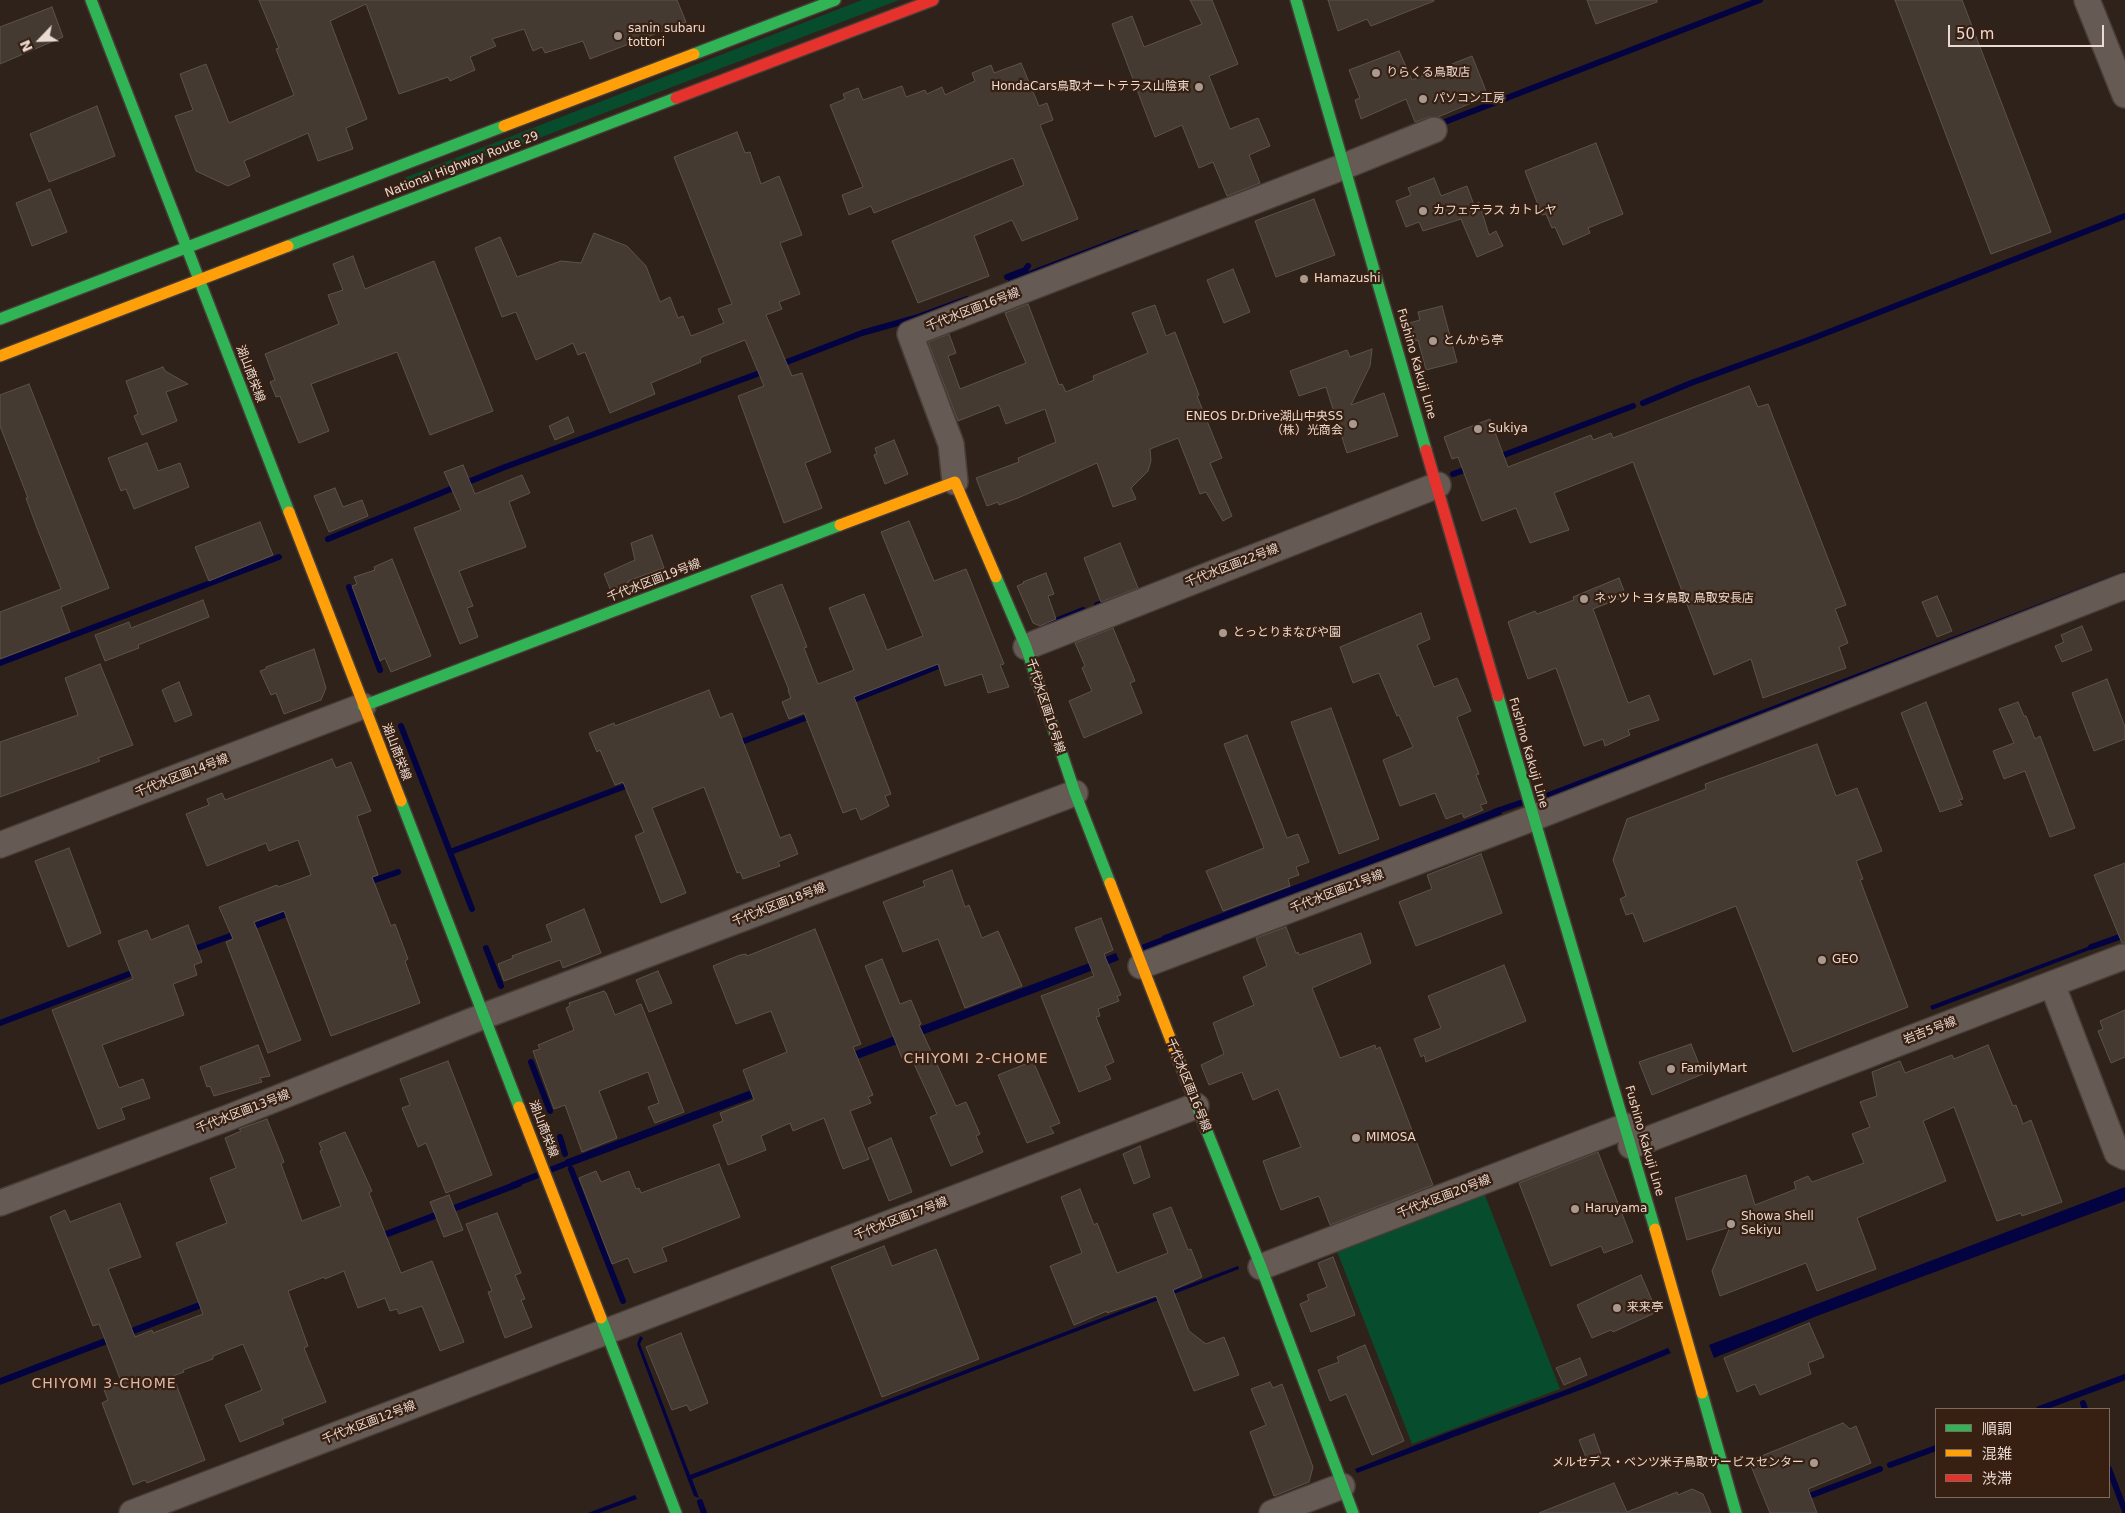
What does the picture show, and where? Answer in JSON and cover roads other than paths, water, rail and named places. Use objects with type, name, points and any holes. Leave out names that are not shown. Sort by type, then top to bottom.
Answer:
[{"type":"main road","name":"湖山商栄線","points":[[91,0],[676,1513]]},
{"type":"main road","name":"National Highway Route 29","points":[[0,319],[835,0]]},
{"type":"main road","name":"National Highway Route 29","points":[[0,356],[933,0]]},
{"type":"main road","name":"Fushino Kakuji Line","points":[[1296,0],[1533,818],[1629,1136],[1736,1513]]},
{"type":"main road","name":"千代水区画16号線","points":[[955,482],[1026,647],[1074,793],[1261,1267],[1353,1513]]},
{"type":"main road","name":"千代水区画19号線","points":[[363,706],[955,482]]},
{"type":"street","points":[[2087,0],[2125,96]]},
{"type":"street","points":[[1345,166],[1434,130]]},
{"type":"street","name":"千代水区画16号線","points":[[955,482],[952,444],[910,334],[1345,166]]},
{"type":"street","name":"千代水区画22号線","points":[[1026,647],[1438,486]]},
{"type":"street","name":"千代水区画21号線","points":[[1141,966],[1533,818],[2125,586]]},
{"type":"street","name":"千代水区画14号線","points":[[0,845],[363,706]]},
{"type":"street","name":"千代水区画18号線","points":[[484,1016],[1074,793]]},
{"type":"street","name":"岩吉5号線","points":[[1629,1136],[2123,957]]},
{"type":"street","points":[[2052,984],[2117,1153],[2125,1157]]},
{"type":"street","name":"千代水区画13号線","points":[[0,1202],[230,1117],[484,1016]]},
{"type":"street","name":"千代水区画17号線","points":[[607,1332],[1196,1106]]},
{"type":"street","name":"千代水区画20号線","points":[[1261,1267],[1629,1136]]},
{"type":"street","name":"千代水区画12号線","points":[[132,1513],[607,1332]]},
{"type":"street","points":[[1272,1513],[1342,1486]]},
{"type":"waterway","points":[[1437,125],[1760,0]]},
{"type":"waterway","points":[[1643,403],[2125,216]]},
{"type":"waterway","points":[[1011,281],[1137,233]]},
{"type":"waterway","points":[[1007,277],[1025,270],[1028,266]]},
{"type":"waterway","points":[[779,365],[862,333],[915,318],[967,299]]},
{"type":"waterway","points":[[328,539],[505,467],[765,371]]},
{"type":"waterway","points":[[1496,458],[1633,406]]},
{"type":"waterway","points":[[1453,474],[1470,468]]},
{"type":"waterway","points":[[0,663],[279,557]]},
{"type":"waterway","points":[[349,587],[380,670]]},
{"type":"waterway","points":[[1097,605],[1124,595]]},
{"type":"waterway","points":[[1043,626],[1083,610]]},
{"type":"waterway","points":[[848,702],[946,663]]},
{"type":"waterway","points":[[736,744],[813,715]]},
{"type":"waterway","points":[[401,726],[472,909]]},
{"type":"waterway","points":[[450,852],[631,784]]},
{"type":"waterway","points":[[1494,812],[1523,802]]},
{"type":"waterway","points":[[366,883],[398,872]]},
{"type":"waterway","points":[[249,928],[292,912]]},
{"type":"waterway","points":[[189,951],[238,933]]},
{"type":"waterway","points":[[2091,947],[2125,935]]},
{"type":"waterway","points":[[1142,948],[1170,937]]},
{"type":"waterway","points":[[486,948],[501,986]]},
{"type":"waterway","points":[[0,1023],[137,971]]},
{"type":"waterway","points":[[531,1062],[550,1111]]},
{"type":"waterway","points":[[560,1137],[565,1154]]},
{"type":"waterway","points":[[550,1170],[573,1161]]},
{"type":"waterway","points":[[571,1169],[623,1301]]},
{"type":"waterway","points":[[513,1185],[538,1175]]},
{"type":"waterway","points":[[2042,1408],[2125,1377]]},
{"type":"waterway","points":[[2083,1403],[2085,1408]]},
{"type":"waterway","points":[[1890,1465],[1935,1448]]},
{"type":"waterway","points":[[1804,1498],[1880,1469]]},
{"type":"waterway","points":[[2110,1472],[2125,1511]]},
{"type":"waterway","points":[[700,1502],[704,1513]]},
{"type":"place","name":"sanin subaru tottori","points":[[618,36]]},
{"type":"place","name":"りらくる鳥取店","points":[[1376,73]]},
{"type":"place","name":"HondaCars鳥取オートテラス山陰東","points":[[1199,87]]},
{"type":"place","name":"パソコン工房","points":[[1423,99]]},
{"type":"place","name":"カフェテラス カトレヤ","points":[[1423,211]]},
{"type":"place","name":"Hamazushi","points":[[1304,279]]},
{"type":"place","name":"とんから亭","points":[[1433,341]]},
{"type":"place","name":"ENEOS Dr.Drive湖山中央SS （株）光商会","points":[[1353,424]]},
{"type":"place","name":"Sukiya","points":[[1478,429]]},
{"type":"place","name":"ネッツトヨタ鳥取 鳥取安長店","points":[[1584,599]]},
{"type":"place","name":"とっとりまなびや園","points":[[1223,633]]},
{"type":"place","name":"GEO","points":[[1822,960]]},
{"type":"place","name":"FamilyMart","points":[[1671,1069]]},
{"type":"place","name":"MIMOSA","points":[[1356,1138]]},
{"type":"place","name":"Haruyama","points":[[1575,1209]]},
{"type":"place","name":"Showa Shell Sekiyu","points":[[1731,1224]]},
{"type":"place","name":"来来亭","points":[[1617,1308]]},
{"type":"place","name":"メルセデス・ベンツ米子鳥取サービスセンター","points":[[1814,1463]]},
{"type":"district","name":"CHIYOMI 2-CHOME","points":[[976,1059]]},
{"type":"district","name":"CHIYOMI 3-CHOME","points":[[104,1384]]}]
